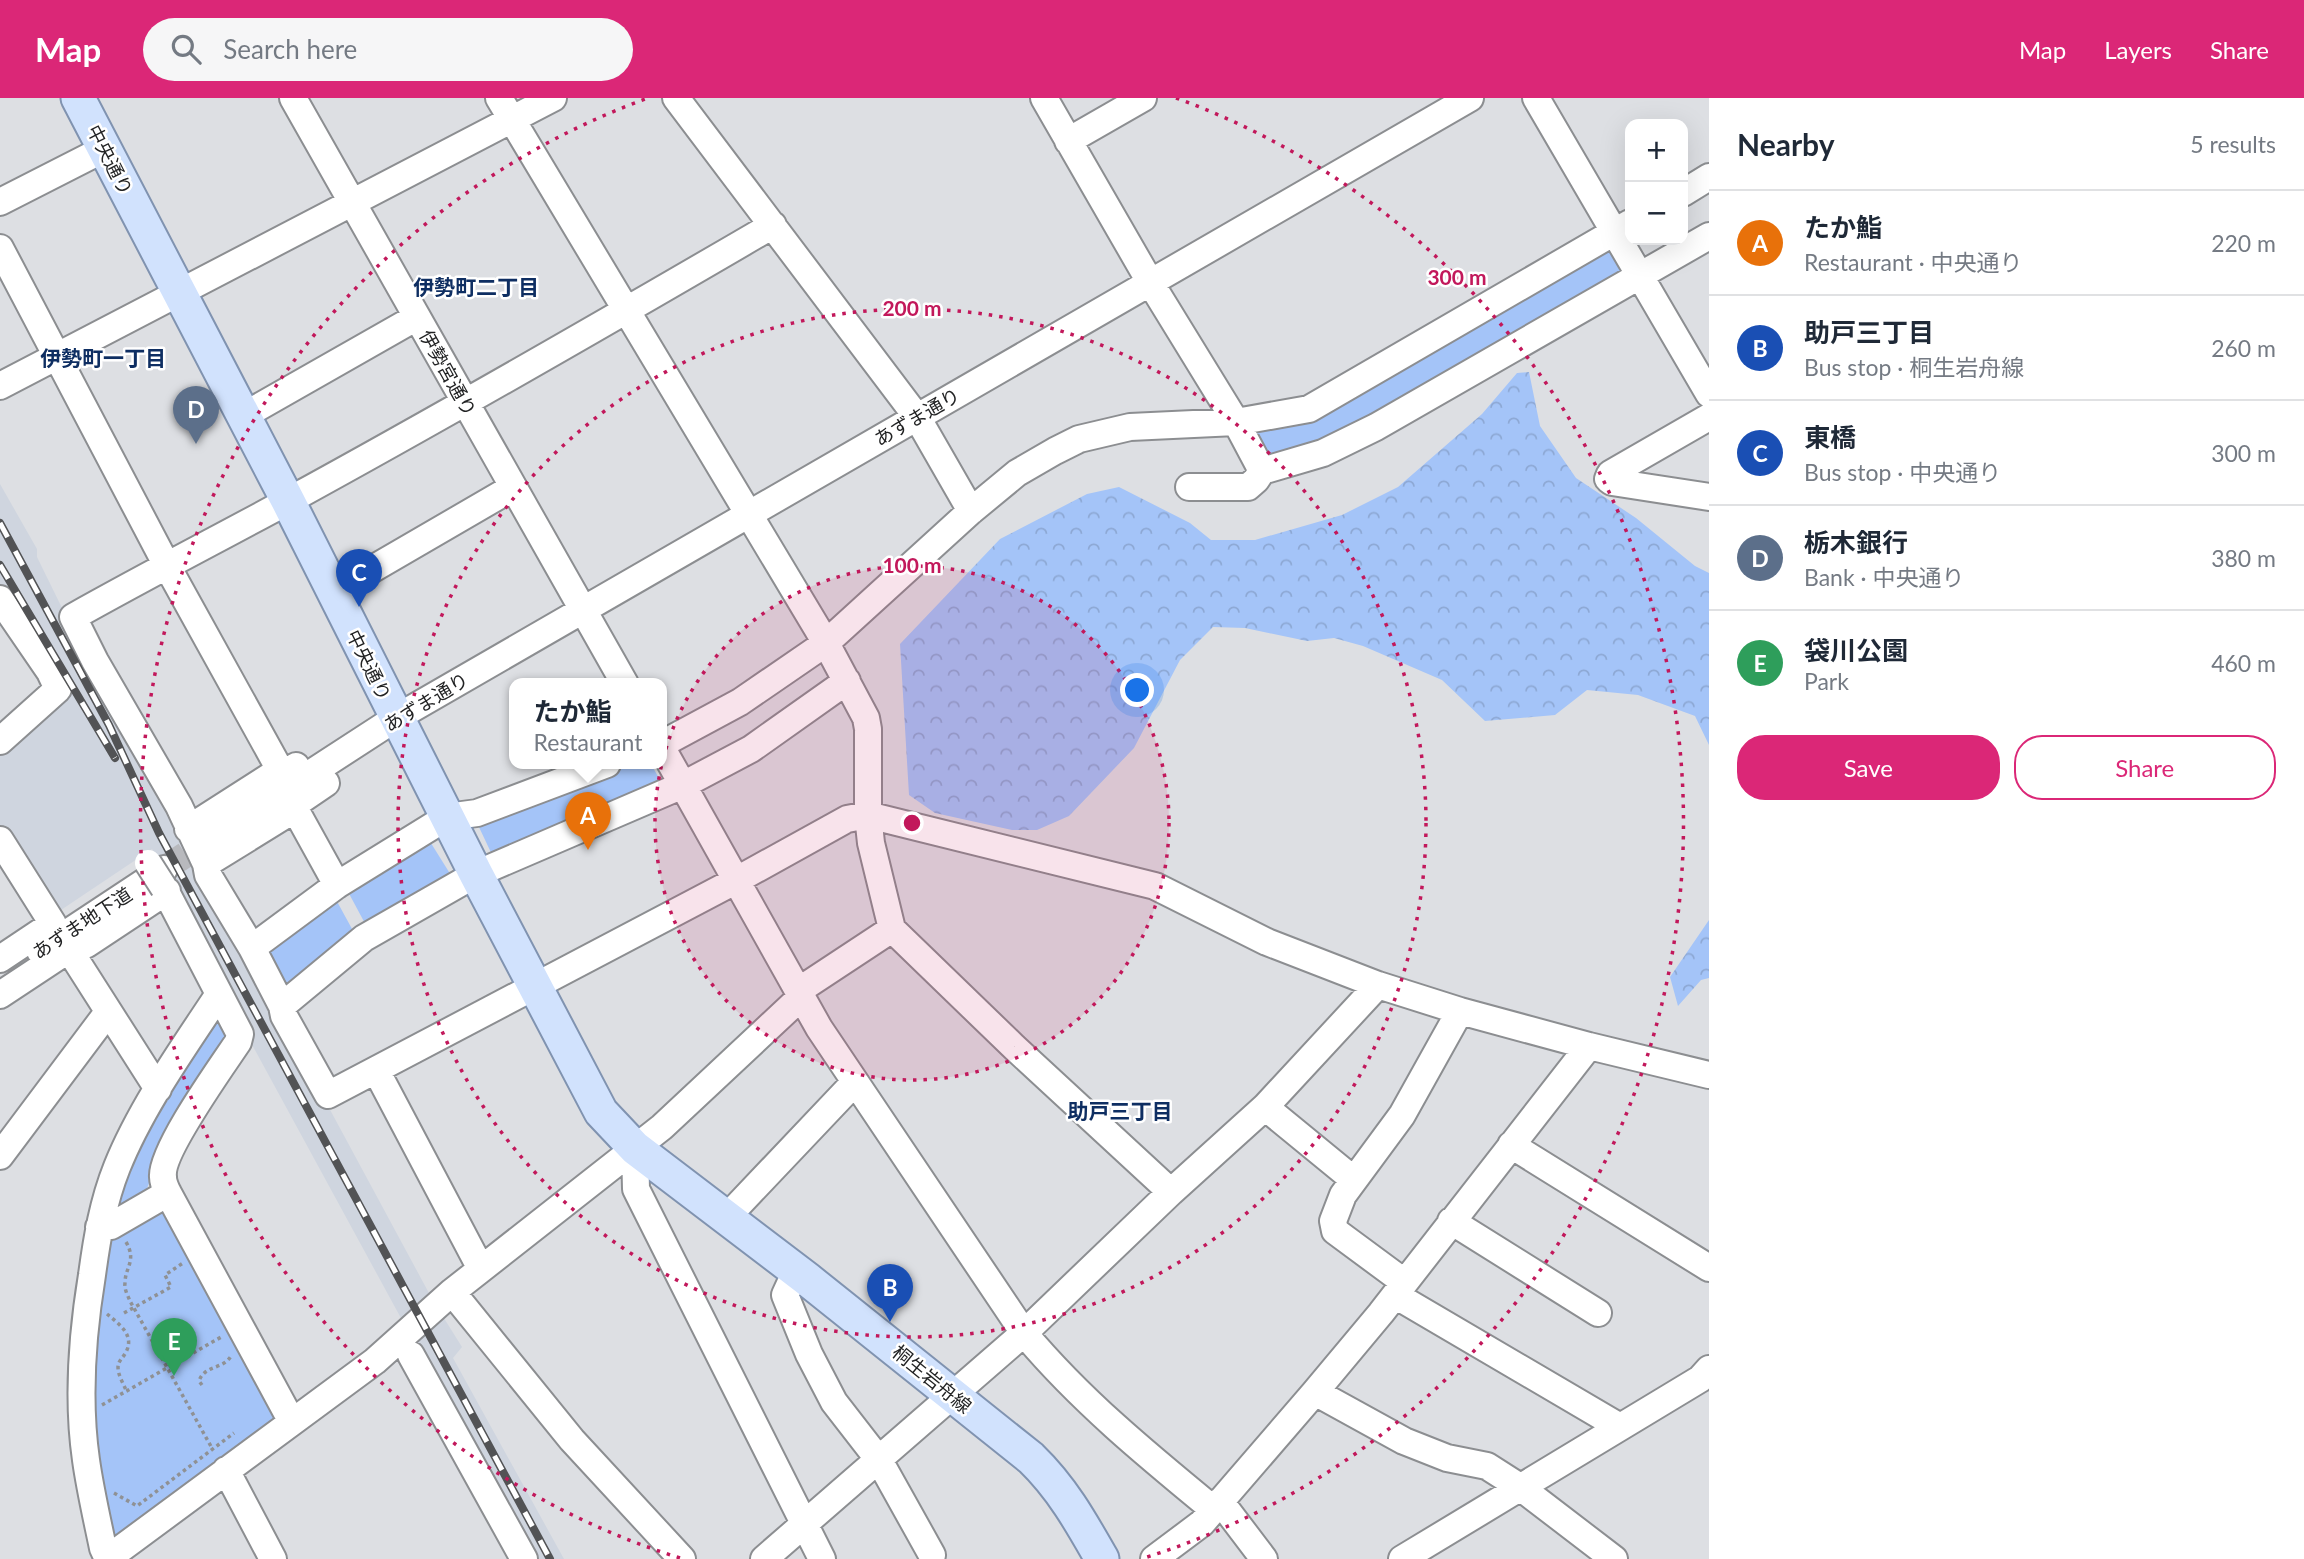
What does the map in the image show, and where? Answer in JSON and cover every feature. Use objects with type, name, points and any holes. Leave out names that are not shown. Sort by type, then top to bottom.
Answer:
[{"type":"main road","name":"中央通り","points":[[78,98],[601,1112],[635,1147]]},
{"type":"main road","name":"桐生岩舟線","points":[[635,1147],[1031,1458],[1052,1478],[1073,1508],[1102,1559]]},
{"type":"street","name":"伊勢宮通り","points":[[293,98],[622,678]]},
{"type":"street","points":[[0,386],[352,201],[505,109],[553,98]]},
{"type":"street","points":[[676,98],[917,417],[971,511]]},
{"type":"street","points":[[1044,98],[1150,282],[1236,422],[1262,471]]},
{"type":"street","points":[[1068,141],[1143,98]]},
{"type":"street","name":"あずま通り","points":[[199,846],[396,719],[1470,98]]},
{"type":"street","points":[[1536,98],[1622,228],[1638,277],[1709,394]]},
{"type":"street","points":[[505,109],[825,643],[866,718],[871,843],[892,929],[1014,1047],[1171,1192]]},
{"type":"street","points":[[0,202],[104,149]]},
{"type":"street","points":[[1688,190],[1709,177]]},
{"type":"street","points":[[773,225],[288,501],[166,564],[73,617],[95,661],[179,806],[199,846],[208,875],[252,948],[328,1095],[735,881],[847,819],[868,815],[1155,886],[1267,942],[1378,985],[1460,1011],[1709,1075]]},
{"type":"street","points":[[667,743],[740,702],[825,643],[1017,473],[1079,439],[1130,428],[1236,422],[1309,409],[1622,228]]},
{"type":"street","points":[[1189,487],[1248,487],[1262,471],[1323,453],[1376,428],[1709,236]]},
{"type":"street","points":[[0,248],[166,564],[280,770]]},
{"type":"street","points":[[243,416],[417,317]]},
{"type":"street","points":[[1709,417],[1610,474],[1608,479],[1612,482],[1709,497]]},
{"type":"street","points":[[333,592],[512,488]]},
{"type":"street","points":[[0,599],[50,671],[58,689],[0,741]]},
{"type":"street","points":[[282,1006],[364,938],[476,874],[682,785],[751,749],[847,681]]},
{"type":"street","points":[[199,846],[280,770],[290,770],[362,721],[396,719]]},
{"type":"street","points":[[199,846],[295,809],[301,800],[377,749],[396,719]]},
{"type":"street","points":[[667,756],[735,881],[854,1083],[1024,1333],[1132,1443],[1217,1506],[1264,1559]]},
{"type":"street","points":[[252,948],[337,885],[447,817],[477,813],[594,769]]},
{"type":"street","points":[[295,809],[337,885]]},
{"type":"street","points":[[0,840],[53,924]]},
{"type":"street","points":[[0,959],[53,924],[58,917],[146,860],[161,878],[240,1034],[238,1042],[198,1100],[165,1164],[162,1177],[168,1193],[292,1422]]},
{"type":"street","points":[[0,995],[65,954],[87,944],[161,878]]},
{"type":"street","name":"あずま地下道","points":[[0,977],[161,878]]},
{"type":"street","points":[[219,994],[158,1089],[117,1166],[99,1227],[82,1339],[83,1431],[100,1536],[108,1559],[218,1458],[292,1422],[375,1361],[452,1292],[662,1127],[800,994],[892,929]]},
{"type":"street","points":[[65,954],[108,1012],[158,1089]]},
{"type":"street","points":[[764,1559],[1024,1333],[1171,1192],[1265,1107],[1378,985]]},
{"type":"street","points":[[1460,1011],[1402,1115],[1343,1195],[1333,1221],[1335,1231],[1399,1288],[1620,1427]]},
{"type":"street","points":[[0,1156],[108,1012]]},
{"type":"street","points":[[1154,1559],[1202,1523],[1315,1392],[1589,1046]]},
{"type":"street","points":[[376,1070],[481,1269]]},
{"type":"street","points":[[726,1217],[854,1083]]},
{"type":"street","points":[[1265,1107],[1354,1180]]},
{"type":"street","points":[[1511,1145],[1709,1268]]},
{"type":"street","points":[[635,1147],[636,1189],[822,1559]]},
{"type":"street","points":[[99,1227],[111,1226],[168,1193]]},
{"type":"street","points":[[1451,1221],[1598,1313]]},
{"type":"street","points":[[796,1271],[785,1295],[809,1354],[834,1402],[879,1460],[932,1555]]},
{"type":"street","points":[[452,1292],[572,1440],[682,1559]]},
{"type":"street","points":[[411,1355],[513,1555]]},
{"type":"street","points":[[1402,1559],[1700,1379],[1709,1369]]},
{"type":"street","points":[[1315,1392],[1404,1441],[1447,1458],[1487,1466],[1520,1487],[1614,1559]]},
{"type":"street","points":[[218,1458],[273,1559]]},
{"type":"path","points":[[116,1248],[133,1238]]},
{"type":"path","points":[[126,1242],[131,1253],[130,1269],[124,1282],[130,1301],[218,1458]]},
{"type":"path","points":[[124,1312],[171,1287],[165,1275],[183,1263],[178,1253]]},
{"type":"path","points":[[105,1310],[128,1337],[127,1351],[118,1364],[126,1390]]},
{"type":"path","points":[[101,1412],[101,1406],[126,1390],[233,1330]]},
{"type":"path","points":[[223,1335],[227,1341]]},
{"type":"path","points":[[202,1385],[199,1381],[206,1370],[229,1362],[233,1352],[231,1347]]},
{"type":"path","points":[[131,1515],[137,1506],[218,1458],[234,1433]]},
{"type":"path","points":[[112,1498],[110,1490],[137,1506]]},
{"type":"shaded area","points":[[0,484],[37,549],[37,557],[90,665],[430,1295],[402,1320],[250,1041],[175,883],[152,849],[58,912],[0,830],[0,753],[68,696],[50,662],[0,586]]},
{"type":"shaded area","points":[[442,1315],[462,1347],[453,1358],[564,1559],[533,1559],[410,1338]]},
{"type":"green space","points":[[1607,243],[1626,276],[1352,433],[1267,456],[1255,438],[1260,429]]},
{"type":"green space","points":[[1529,372],[1540,426],[1576,478],[1636,518],[1695,566],[1709,573],[1709,745],[1695,716],[1638,695],[1587,690],[1555,715],[1485,721],[1442,680],[1363,646],[1334,638],[1307,641],[1245,628],[1213,627],[1180,660],[1134,748],[1069,816],[1037,830],[1012,830],[935,813],[909,795],[900,644],[1000,539],[1087,494],[1119,487],[1190,523],[1211,540],[1255,540],[1342,515],[1398,487],[1482,414],[1517,373]]},
{"type":"green space","points":[[618,769],[654,769],[664,787],[495,861],[478,825]]},
{"type":"green space","points":[[429,840],[454,880],[368,929],[346,888]]},
{"type":"green space","points":[[334,896],[357,938],[287,994],[262,950]]},
{"type":"green space","points":[[1709,920],[1709,978],[1701,980],[1678,1006],[1670,977]]},
{"type":"green space","points":[[213,1011],[231,1031],[161,1153],[144,1196],[112,1217],[122,1168]]},
{"type":"green space","points":[[160,1208],[169,1212],[278,1413],[274,1419],[117,1539],[104,1530],[93,1466],[91,1339],[107,1238]]},
{"type":"tunnel","points":[[164,869],[202,844]]},
{"type":"railway","points":[[0,523],[109,725],[159,833],[550,1559]]},
{"type":"railway","points":[[0,565],[115,758]]},
{"type":"place","name":"栃木銀行","points":[[196,444]]},
{"type":"place","name":"東橋","points":[[359,607]]},
{"type":"place","name":"たか鮨","points":[[588,850]]},
{"type":"place","name":"助戸三丁目","points":[[890,1322]]},
{"type":"place","name":"袋川公園","points":[[174,1376]]},
{"type":"district","name":"伊勢町二丁目","points":[[476,288]]},
{"type":"district","name":"伊勢町一丁目","points":[[103,359]]},
{"type":"district","name":"助戸三丁目","points":[[1120,1112]]}]
